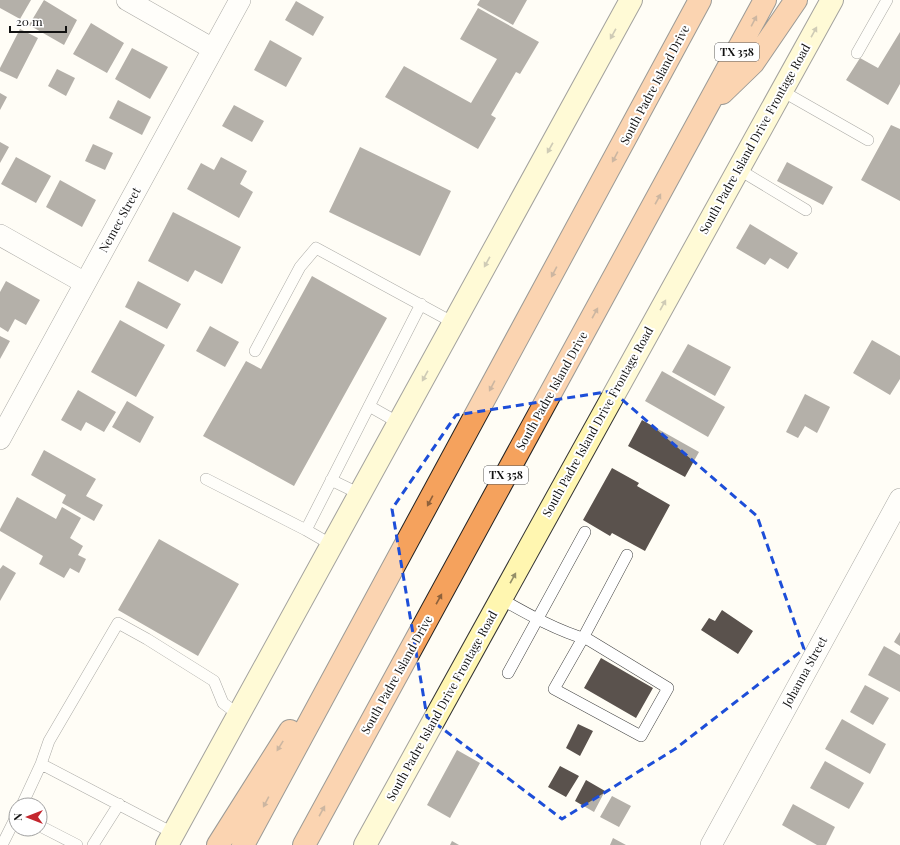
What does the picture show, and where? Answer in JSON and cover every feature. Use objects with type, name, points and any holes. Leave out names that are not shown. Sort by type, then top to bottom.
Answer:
[{"type":"highway","name":"South Padre Island Drive","points":[[243,845],[700,0]]},
{"type":"highway","name":"South Padre Island Drive","points":[[304,845],[766,0]]},
{"type":"highway","points":[[709,104],[753,63],[796,0]]},
{"type":"highway","points":[[218,845],[398,559]]},
{"type":"main road","points":[[170,839],[631,0]]},
{"type":"main road","name":"South Padre Island Drive Frontage Road","points":[[365,845],[832,0]]},
{"type":"street","points":[[127,0],[213,49]]},
{"type":"street","name":"Nemec Street","points":[[0,439],[240,0]]},
{"type":"street","points":[[0,236],[85,283]]},
{"type":"street","name":"Johanna Street","points":[[711,845],[900,499]]},
{"type":"lane","points":[[857,53],[887,0]]},
{"type":"lane","points":[[782,91],[868,140]]},
{"type":"lane","points":[[738,170],[806,210]]},
{"type":"lane","points":[[255,351],[300,267],[316,248],[454,323]]},
{"type":"lane","points":[[306,530],[421,304]]},
{"type":"lane","points":[[369,406],[399,423]]},
{"type":"lane","points":[[206,479],[306,530],[332,545]]},
{"type":"lane","points":[[331,480],[360,494]]},
{"type":"lane","points":[[508,672],[585,532]]},
{"type":"lane","points":[[501,599],[564,632],[583,638],[589,640],[668,688],[641,736],[554,688],[583,638],[627,555]]},
{"type":"lane","points":[[26,797],[41,764],[49,741],[118,623],[147,639],[214,681],[223,703],[238,715]]},
{"type":"lane","points":[[41,764],[119,804],[170,839]]},
{"type":"lane","points":[[93,845],[119,804]]},
{"type":"lane","points":[[48,830],[76,845]]},
{"type":"lane","points":[[2,845],[8,833]]},
{"type":"highlighted area","points":[[612,391],[757,516],[804,649],[675,749],[562,819],[427,717],[392,509],[456,415]]},
{"type":"building","points":[[0,0],[31,0],[20,19],[0,8]]},
{"type":"building","points":[[44,0],[77,20],[64,45],[29,25]]},
{"type":"building","points":[[480,0],[527,0],[513,25],[477,5]]},
{"type":"building","points":[[296,1],[324,17],[313,36],[285,20]]},
{"type":"building","points":[[478,8],[539,42],[520,74],[516,72],[491,115],[496,118],[478,149],[385,97],[404,66],[471,103],[497,59],[460,39]]},
{"type":"building","points":[[91,23],[124,43],[107,73],[73,54]]},
{"type":"building","points":[[20,29],[38,38],[17,79],[0,71],[0,68]]},
{"type":"building","points":[[900,32],[900,84],[888,105],[846,80],[860,58],[878,68]]},
{"type":"building","points":[[270,40],[302,58],[286,87],[254,70]]},
{"type":"building","points":[[132,48],[168,67],[150,99],[115,79]]},
{"type":"building","points":[[57,69],[75,78],[66,96],[48,86]]},
{"type":"building","points":[[0,93],[7,97],[0,110]]},
{"type":"building","points":[[118,100],[151,117],[142,135],[109,118]]},
{"type":"building","points":[[234,105],[264,121],[252,142],[222,126]]},
{"type":"building","points":[[891,125],[900,129],[900,201],[861,180]]},
{"type":"building","points":[[0,142],[9,147],[0,163]]},
{"type":"building","points":[[93,144],[113,153],[105,170],[85,161]]},
{"type":"building","points":[[360,147],[451,191],[420,256],[329,212]]},
{"type":"building","points":[[16,157],[51,176],[36,203],[1,184]]},
{"type":"building","points":[[221,157],[247,171],[240,184],[253,192],[239,218],[187,189],[201,163],[214,170]]},
{"type":"building","points":[[787,162],[833,187],[823,205],[777,181]]},
{"type":"building","points":[[60,180],[96,200],[82,227],[46,207]]},
{"type":"building","points":[[173,212],[241,247],[222,284],[195,270],[188,282],[148,261]]},
{"type":"building","points":[[750,224],[798,253],[788,269],[770,258],[765,265],[736,248]]},
{"type":"building","points":[[312,276],[387,318],[294,486],[203,436],[246,361],[261,369]]},
{"type":"building","points":[[6,281],[40,300],[26,325],[15,319],[8,332],[0,327],[0,292]]},
{"type":"building","points":[[138,281],[181,304],[167,329],[125,307]]},
{"type":"building","points":[[120,320],[165,345],[136,397],[91,372]]},
{"type":"building","points":[[210,326],[239,342],[225,367],[196,351]]},
{"type":"building","points":[[0,336],[10,341],[0,359]]},
{"type":"building","points":[[872,340],[900,356],[900,379],[890,395],[853,373]]},
{"type":"building","points":[[688,344],[731,367],[715,396],[672,372]]},
{"type":"building","points":[[662,371],[725,407],[708,437],[645,401]]},
{"type":"building","points":[[78,390],[116,412],[104,432],[86,422],[81,431],[61,420]]},
{"type":"building","points":[[805,394],[830,407],[817,433],[805,426],[798,438],[786,432]]},
{"type":"building","points":[[127,401],[154,417],[140,443],[112,427]]},
{"type":"building","points":[[642,420],[699,452],[685,477],[628,446]]},
{"type":"building","points":[[44,450],[96,479],[86,496],[103,505],[94,521],[62,503],[66,495],[31,475]]},
{"type":"building","points":[[612,468],[639,483],[637,486],[670,505],[645,551],[612,533],[610,536],[583,520]]},
{"type":"building","points":[[17,497],[56,519],[62,507],[81,518],[70,538],[83,546],[78,555],[86,559],[79,573],[70,568],[64,578],[39,564],[43,556],[0,531]]},
{"type":"building","points":[[159,539],[239,584],[198,656],[118,610]]},
{"type":"building","points":[[3,565],[16,573],[0,601],[0,569]]},
{"type":"building","points":[[722,610],[753,631],[738,654],[701,630],[709,618],[715,621]]},
{"type":"building","points":[[900,632],[900,646],[894,642]]},
{"type":"building","points":[[884,646],[900,655],[900,692],[868,675]]},
{"type":"building","points":[[601,658],[653,688],[636,718],[584,688]]},
{"type":"building","points":[[865,685],[889,698],[873,725],[850,712]]},
{"type":"building","points":[[842,719],[886,744],[870,774],[825,749]]},
{"type":"building","points":[[578,724],[593,731],[580,756],[566,748]]},
{"type":"building","points":[[457,750],[480,763],[450,818],[427,805]]},
{"type":"building","points":[[825,761],[864,783],[849,809],[810,788]]},
{"type":"building","points":[[560,766],[579,776],[566,797],[548,787]]},
{"type":"building","points":[[586,780],[605,791],[594,812],[575,801]]},
{"type":"building","points":[[612,796],[631,806],[619,827],[600,817]]},
{"type":"building","points":[[793,804],[835,827],[826,845],[817,845],[782,825]]},
{"type":"building","points":[[613,838],[626,845],[610,845]]},
{"type":"building","points":[[452,841],[459,845],[450,845]]}]
